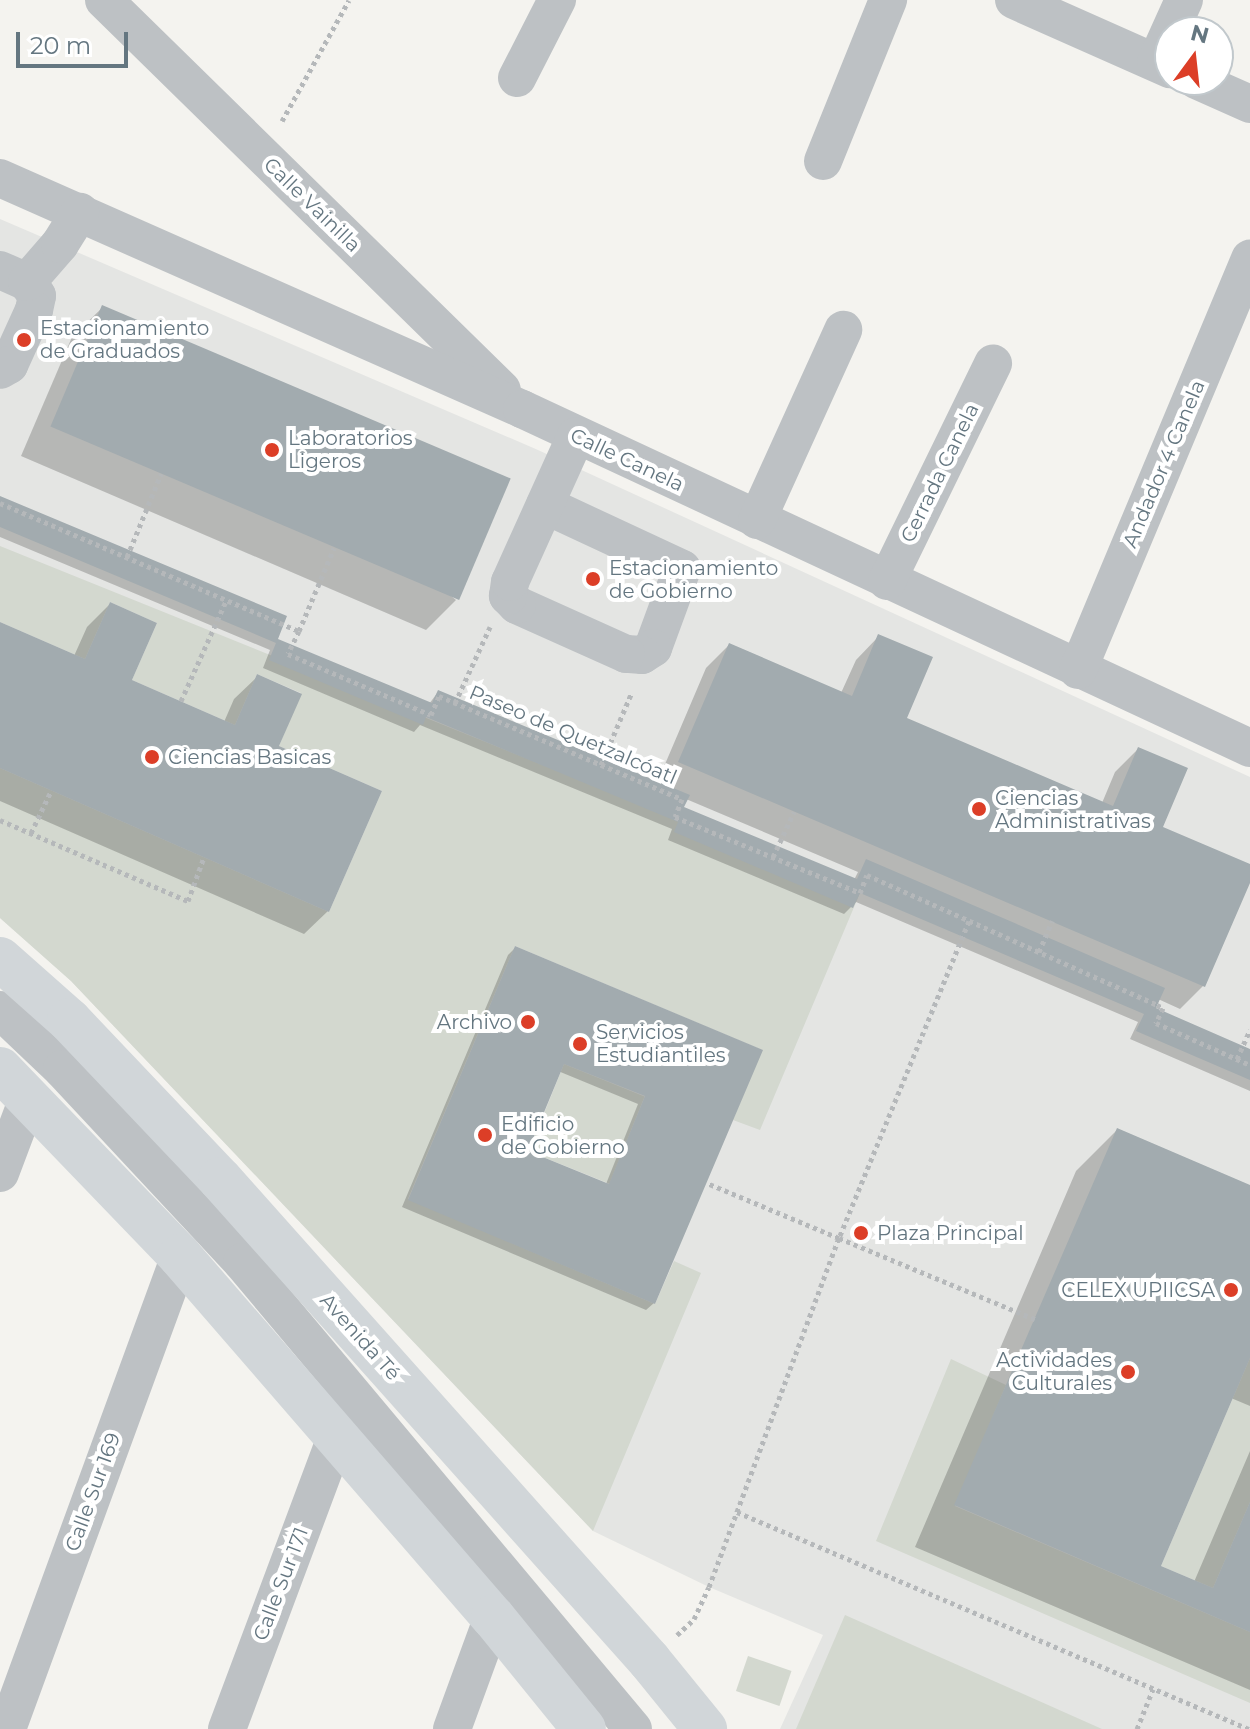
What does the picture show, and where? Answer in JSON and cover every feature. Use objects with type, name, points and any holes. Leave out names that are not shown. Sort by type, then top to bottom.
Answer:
[{"type":"main road","name":"Avenida Té","points":[[0,959],[69,1020],[220,1179],[649,1660],[705,1729]]},
{"type":"main road","points":[[14,1083],[180,1256],[493,1617],[584,1729]]},
{"type":"street","name":"Calle Vainilla","points":[[104,0],[522,409]]},
{"type":"street","points":[[517,78],[557,0]]},
{"type":"street","points":[[823,161],[888,0]]},
{"type":"street","points":[[1014,0],[1154,61]]},
{"type":"street","name":"Calle Canela","points":[[0,178],[522,409],[1250,748]]},
{"type":"street","points":[[0,370],[9,365],[34,310],[37,296],[14,276],[60,244],[80,212]]},
{"type":"street","name":"Andador 4 Canela","points":[[1078,670],[1250,258]]},
{"type":"street","points":[[757,520],[843,330]]},
{"type":"street","name":"Cerrada Canela","points":[[887,581],[993,364]]},
{"type":"street","points":[[545,505],[682,569],[653,648],[642,655],[626,654],[517,605],[508,596],[510,582],[576,436]]},
{"type":"street","points":[[0,1010],[93,1101],[242,1262],[633,1729]]},
{"type":"street","points":[[0,1173],[14,1083]]},
{"type":"street","name":"Calle Sur 169","points":[[7,1729],[180,1256]]},
{"type":"street","name":"Calle Sur 171","points":[[227,1729],[336,1438]]},
{"type":"street","points":[[452,1729],[493,1617]]},
{"type":"path","points":[[262,157],[349,0]]},
{"type":"path","points":[[127,557],[161,474]]},
{"type":"path","points":[[0,503],[299,631],[334,548]]},
{"type":"path","points":[[455,703],[508,596]]},
{"type":"path","points":[[181,701],[226,601]]},
{"type":"path","name":"Paseo de Quetzalcóatl","points":[[299,631],[288,654],[431,715],[439,696],[682,799],[675,817],[860,893],[867,875],[1163,1008],[1156,1023],[1250,1065]]},
{"type":"path","points":[[601,765],[631,698],[642,655]]},
{"type":"path","points":[[31,833],[51,791]]},
{"type":"path","points":[[773,857],[794,812]]},
{"type":"path","points":[[0,820],[188,901],[204,857]]},
{"type":"path","points":[[649,1660],[694,1619],[839,1238],[969,921]]},
{"type":"path","points":[[1039,952],[1052,921]]},
{"type":"path","points":[[1237,1059],[1250,1030]]},
{"type":"path","points":[[707,1183],[1035,1319]]},
{"type":"path","points":[[737,1512],[1249,1729]]},
{"type":"path","points":[[1137,1729],[1153,1689]]},
{"type":"shaded area","points":[[0,219],[538,450],[1250,777],[1250,1729],[780,1729],[823,1635],[709,1587],[593,1531],[71,981],[0,918]]},
{"type":"shaded area","points":[[0,546],[860,893],[760,1130],[733,1120],[762,1050],[515,946],[408,1199],[655,1304],[674,1261],[701,1273],[593,1531],[71,981],[0,918],[0,768],[329,912],[382,791],[279,746],[301,693],[257,674],[235,725],[132,680],[157,623],[110,602],[85,659],[0,622]]},
{"type":"shaded area","points":[[564,1064],[645,1097],[609,1184],[529,1151]]},
{"type":"shaded area","points":[[1250,1358],[1250,1502],[1213,1588],[1161,1566]]},
{"type":"shaded area","points":[[951,1359],[1006,1385],[955,1506],[1250,1632],[1250,1703],[876,1541]]},
{"type":"shaded area","points":[[845,1615],[1102,1729],[796,1729]]},
{"type":"shaded area","points":[[748,1656],[791,1671],[779,1706],[736,1691]]},
{"type":"building","name":"Laboratorios Ligeros","points":[[102,305],[511,478],[459,600],[50,427]]},
{"type":"building","points":[[0,496],[287,616],[278,639],[432,703],[438,690],[690,795],[684,807],[857,879],[866,859],[1165,988],[1156,1008],[1250,1049],[1250,1080],[1136,1031],[1144,1014],[860,893],[853,908],[674,832],[678,822],[426,717],[423,725],[269,660],[276,643],[0,527]]},
{"type":"building","name":"Ciencias Basicas","points":[[110,602],[157,623],[132,680],[235,725],[257,674],[302,694],[279,746],[382,791],[329,912],[0,768],[0,622],[85,659]]},
{"type":"building","name":"Ciencias Administrativas","points":[[878,634],[933,657],[907,718],[1113,806],[1138,747],[1188,768],[1163,827],[1250,864],[1250,883],[1205,987],[678,762],[729,643],[852,696]]},
{"type":"building","name":"Edificio de Gobierno","points":[[515,946],[763,1050],[655,1304],[408,1200]],"holes":[[[564,1064],[645,1096],[609,1184],[528,1151]]]},
{"type":"building","name":"Actividades Culturales","points":[[1117,1128],[1250,1185],[1250,1358],[1161,1566],[1213,1588],[1250,1502],[1250,1632],[954,1505]]},
{"type":"place","name":"Estacionamiento de Graduados","points":[[24,340]]},
{"type":"place","name":"Laboratorios Ligeros","points":[[272,450]]},
{"type":"place","name":"Estacionamiento de Gobierno","points":[[593,579]]},
{"type":"place","name":"Ciencias Basicas","points":[[152,757]]},
{"type":"place","name":"Ciencias Administrativas","points":[[979,809]]},
{"type":"place","name":"Archivo","points":[[528,1022]]},
{"type":"place","name":"Servicios Estudiantiles","points":[[580,1044]]},
{"type":"place","name":"Edificio de Gobierno","points":[[485,1135]]},
{"type":"place","name":"Plaza Principal","points":[[861,1233]]},
{"type":"place","name":"CELEX UPIICSA","points":[[1231,1290]]},
{"type":"place","name":"Actividades Culturales","points":[[1128,1372]]}]
